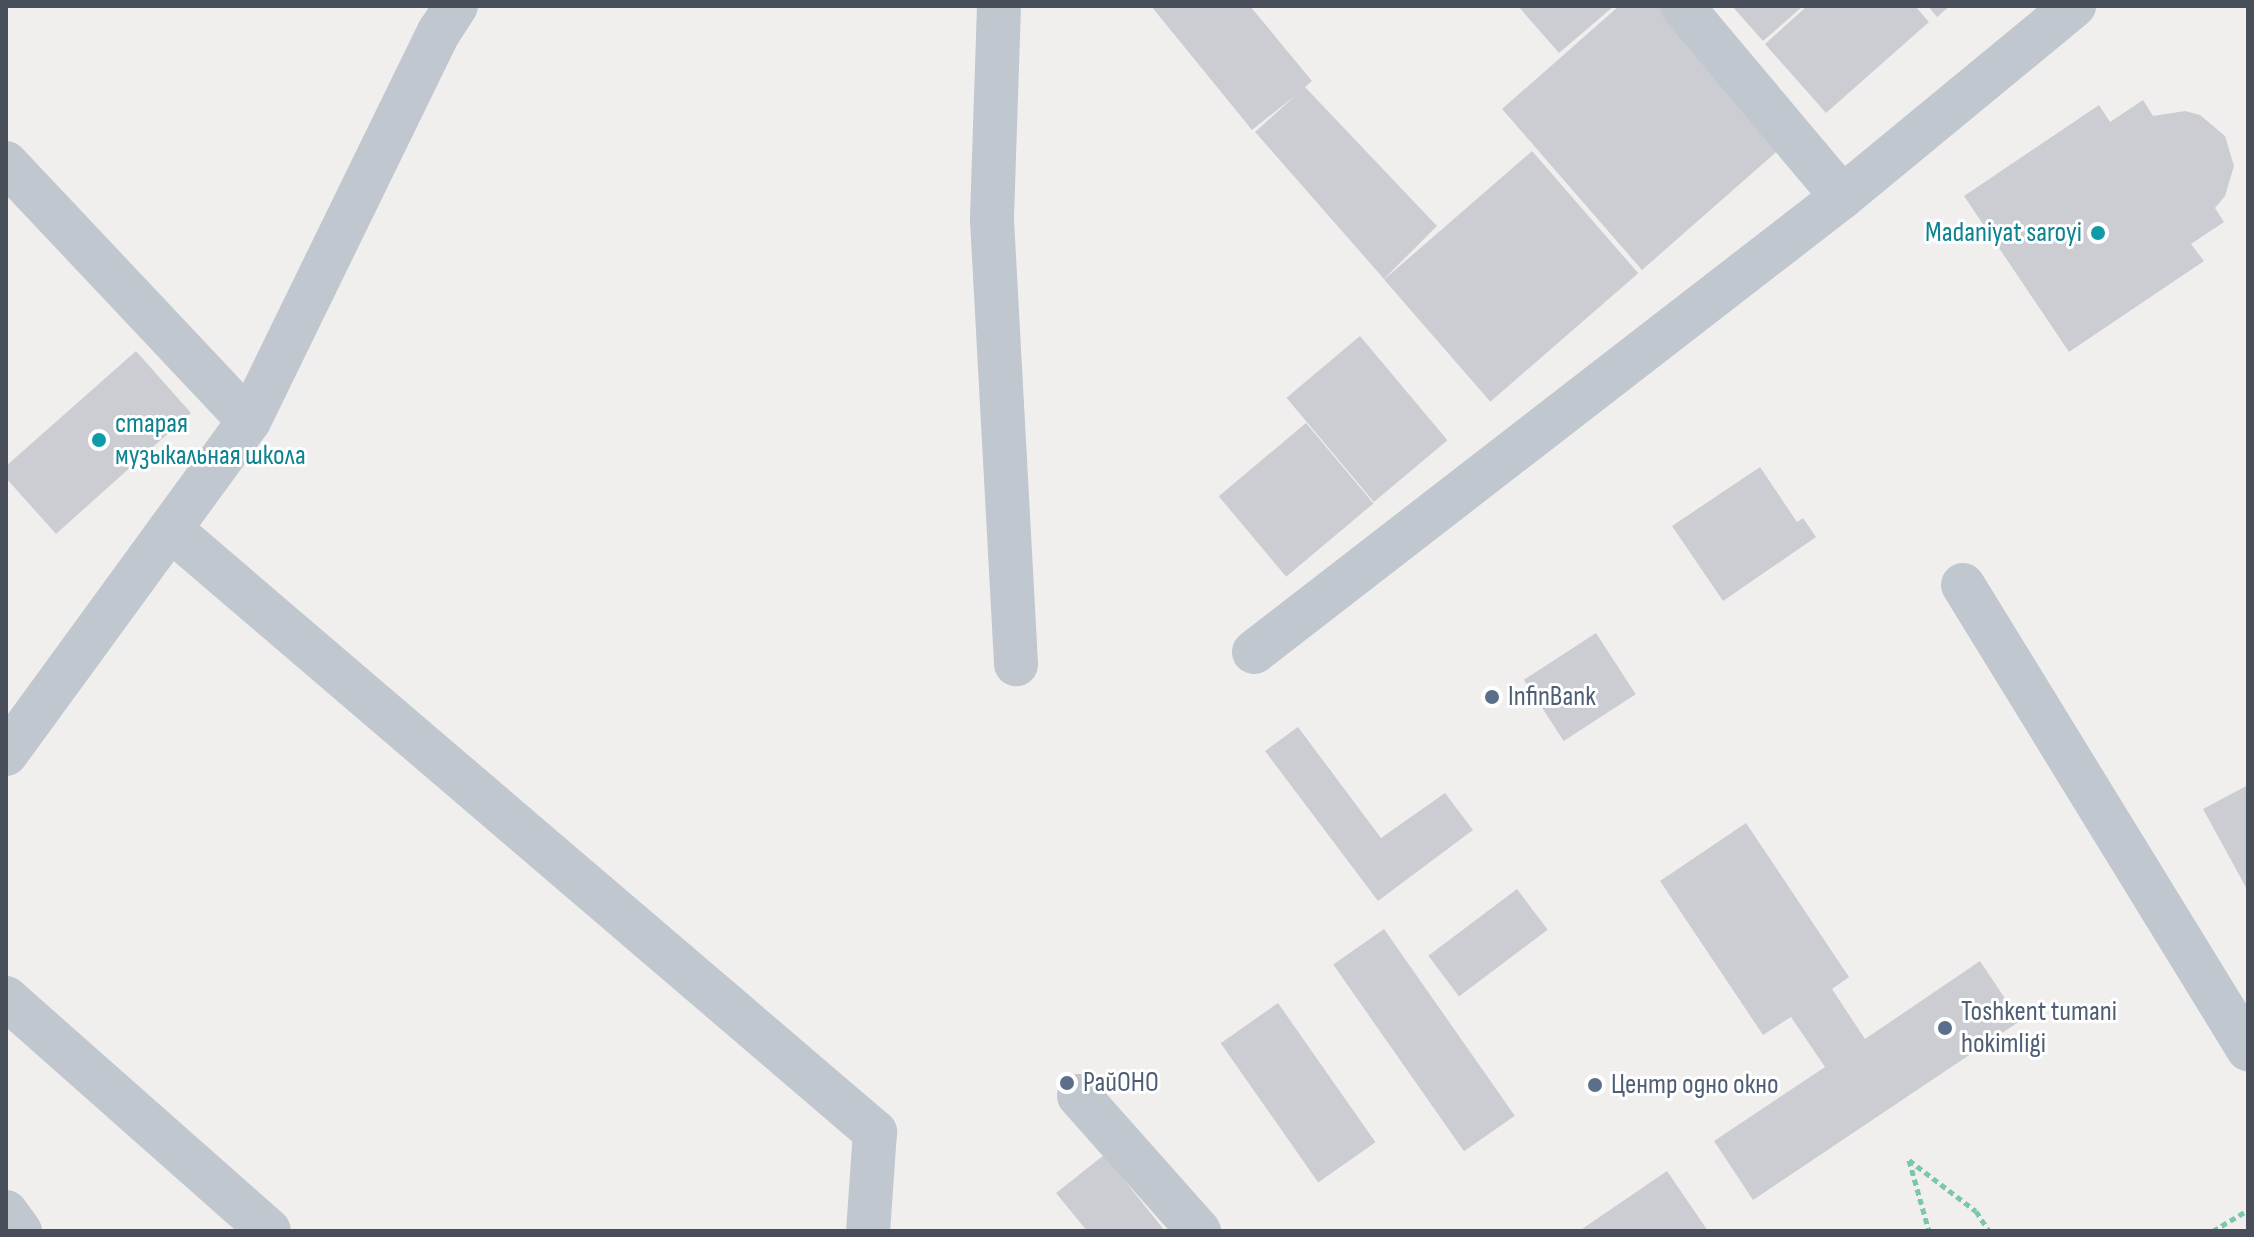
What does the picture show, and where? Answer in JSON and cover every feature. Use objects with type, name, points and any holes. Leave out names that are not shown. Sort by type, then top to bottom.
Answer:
[{"type":"street","points":[[6,754],[249,421],[439,32],[456,6]]},
{"type":"street","points":[[999,6],[992,220],[1016,664]]},
{"type":"street","points":[[1682,6],[1842,197]]},
{"type":"street","points":[[1254,652],[1842,197],[2074,6]]},
{"type":"street","points":[[6,163],[249,421]]},
{"type":"street","points":[[170,529],[875,1132],[868,1231]]},
{"type":"street","points":[[1963,585],[2248,1049]]},
{"type":"street","points":[[6,998],[269,1231]]},
{"type":"street","points":[[1079,1096],[1199,1231]]},
{"type":"street","points":[[6,1212],[20,1231]]},
{"type":"path","points":[[1929,1231],[1909,1160],[1976,1211],[1989,1231]]},
{"type":"path","points":[[2213,1231],[2248,1210]]},
{"type":"building","points":[[1151,6],[1250,6],[1312,81],[1305,87],[1437,226],[1384,279],[1255,132],[1296,95],[1252,130]]},
{"type":"building","points":[[1518,6],[1614,6],[1559,53]]},
{"type":"building","points":[[1619,6],[1659,6],[1782,147],[1642,270],[1502,109]]},
{"type":"building","points":[[1732,6],[1803,6],[1763,41]]},
{"type":"building","points":[[1807,6],[1915,6],[1929,22],[1826,113],[1765,44]]},
{"type":"building","points":[[1928,6],[1950,6],[1937,17]]},
{"type":"building","name":"Madaniyat saroyi","points":[[2143,100],[2153,116],[2185,111],[2200,115],[2225,136],[2234,166],[2225,196],[2215,208],[2224,222],[2191,244],[2204,261],[2069,352],[1964,196],[2099,105],[2110,122]]},
{"type":"building","points":[[1532,151],[1638,273],[1490,402],[1384,280]]},
{"type":"building","points":[[1360,336],[1447,440],[1374,502],[1286,398]]},
{"type":"building","name":"старая музыкальная школа","points":[[136,351],[191,413],[56,534],[6,478],[6,466]]},
{"type":"building","points":[[1306,423],[1373,503],[1286,577],[1219,496]]},
{"type":"building","points":[[1760,467],[1797,522],[1803,518],[1816,537],[1723,601],[1672,526]]},
{"type":"building","points":[[1596,633],[1636,694],[1564,741],[1524,680]]},
{"type":"building","points":[[1298,727],[1381,838],[1445,793],[1473,830],[1378,901],[1265,751]]},
{"type":"building","points":[[2248,785],[2248,891],[2203,809]]},
{"type":"building","name":"Toshkent tumani hokimligi","points":[[1746,823],[1849,977],[1832,989],[1865,1039],[1980,961],[2020,1021],[1753,1200],[1714,1141],[1825,1067],[1791,1017],[1763,1035],[1660,881]]},
{"type":"building","points":[[1517,889],[1548,930],[1459,997],[1428,956]]},
{"type":"building","points":[[1384,929],[1515,1116],[1464,1151],[1333,965]]},
{"type":"building","points":[[1278,1003],[1376,1142],[1318,1182],[1221,1043]]},
{"type":"building","points":[[1104,1155],[1165,1231],[1087,1231],[1056,1193]]},
{"type":"building","points":[[1667,1171],[1708,1231],[1579,1231]]},
{"type":"place","name":"Madaniyat saroyi","points":[[2098,233]]},
{"type":"place","name":"старая музыкальная школа","points":[[99,440]]},
{"type":"place","name":"InfinBank","points":[[1492,697]]},
{"type":"place","name":"Toshkent tumani hokimligi","points":[[1945,1028]]},
{"type":"place","name":"РайОНО","points":[[1067,1083]]},
{"type":"place","name":"Центр одно окно","points":[[1595,1085]]}]
